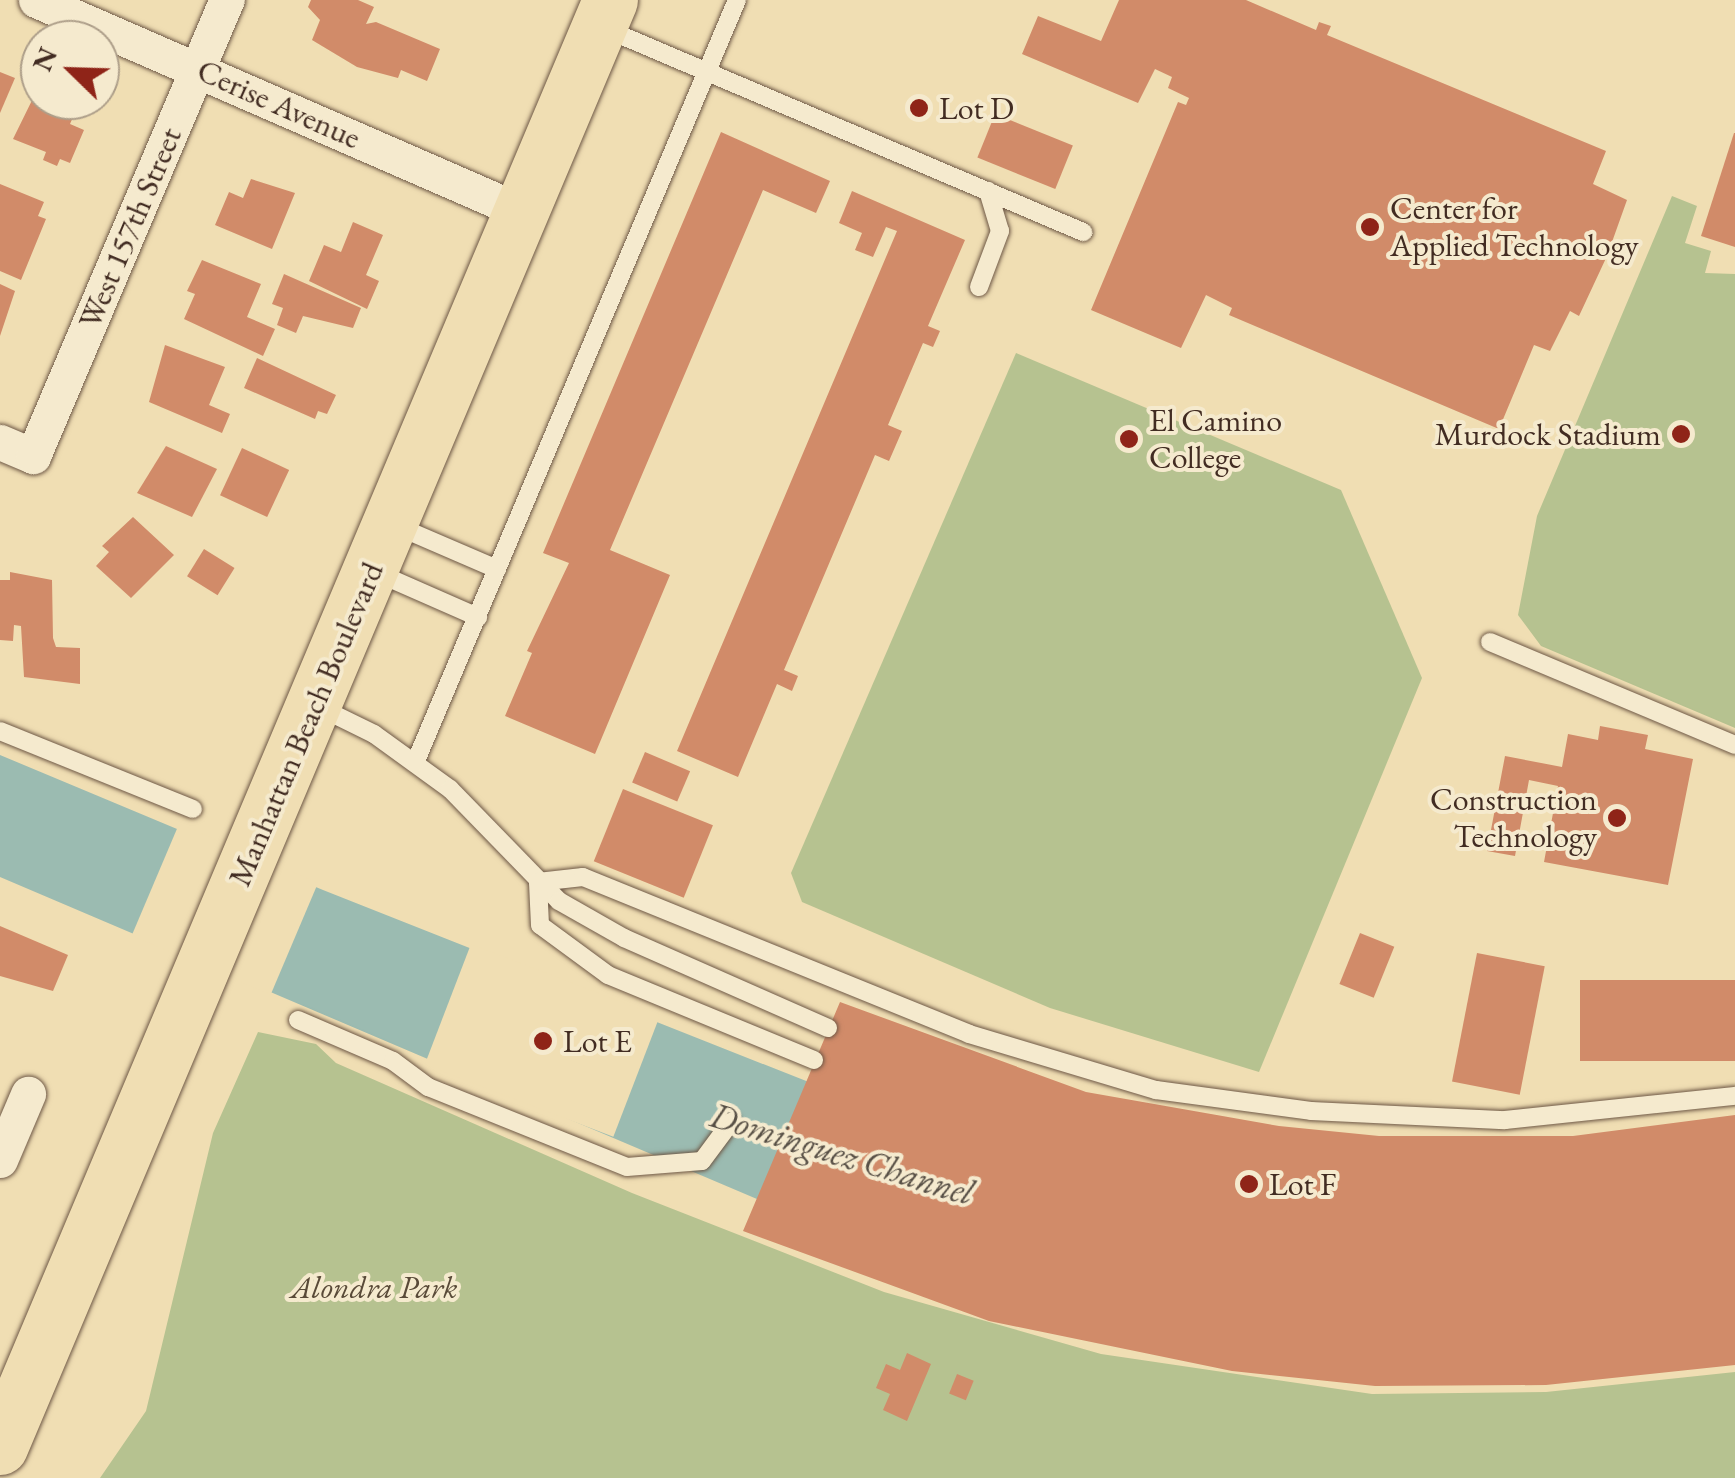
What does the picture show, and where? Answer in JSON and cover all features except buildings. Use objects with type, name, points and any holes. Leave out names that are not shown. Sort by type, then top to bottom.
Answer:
[{"type":"main road","name":"Manhattan Beach Boulevard","points":[[0,1447],[605,13]]},
{"type":"street","name":"Cerise Avenue","points":[[36,0],[520,211]]},
{"type":"street","name":"West 157th Street","points":[[0,442],[33,456],[228,0]]},
{"type":"street","points":[[0,1160],[28,1094]]},
{"type":"lane","points":[[415,762],[737,0]]},
{"type":"lane","points":[[605,13],[708,71],[1082,232]]},
{"type":"lane","points":[[979,286],[1000,231],[988,191]]},
{"type":"lane","points":[[380,547],[497,570]]},
{"type":"lane","points":[[380,547],[478,617]]},
{"type":"lane","points":[[1490,642],[1735,745]]},
{"type":"lane","points":[[314,704],[415,762],[477,814],[538,882],[624,938],[828,1028]]},
{"type":"lane","points":[[0,730],[193,809]]},
{"type":"lane","points":[[538,882],[583,877],[969,1034],[1156,1090],[1311,1111],[1505,1120],[1735,1096]]},
{"type":"lane","points":[[538,882],[540,925],[608,975],[814,1060]]},
{"type":"lane","points":[[298,1020],[393,1061],[428,1087],[627,1167],[702,1160],[731,1122]]},
{"type":"green space","name":"Murdock Stadium","points":[[1672,196],[1697,206],[1685,243],[1711,251],[1705,273],[1735,274],[1735,728],[1541,646],[1518,615],[1537,516]]},
{"type":"green space","points":[[1016,353],[1341,490],[1422,678],[1259,1072],[1050,1008],[802,902],[791,873]]},
{"type":"green space","name":"Alondra Park","points":[[258,1032],[316,1044],[336,1063],[632,1193],[884,1292],[1101,1354],[1372,1394],[1546,1392],[1735,1372],[1735,1478],[100,1478],[146,1411],[213,1133]]},
{"type":"water","name":"Dominguez Channel","points":[[0,755],[323,890],[978,1149],[778,1208],[0,877]]},
{"type":"pier","points":[[179,824],[318,883],[271,994],[132,935]]},
{"type":"pier","name":"Lot E","points":[[471,944],[660,1016],[613,1137],[425,1064]]},
{"type":"place","name":"Lot D","points":[[919,108]]},
{"type":"place","name":"Center for Applied Technology","points":[[1370,227]]},
{"type":"place","name":"Murdock Stadium","points":[[1681,434]]},
{"type":"place","name":"El Camino College","points":[[1129,439]]},
{"type":"place","name":"Construction Technology","points":[[1617,818]]},
{"type":"place","name":"Lot E","points":[[543,1041]]},
{"type":"place","name":"Lot F","points":[[1249,1184]]}]
